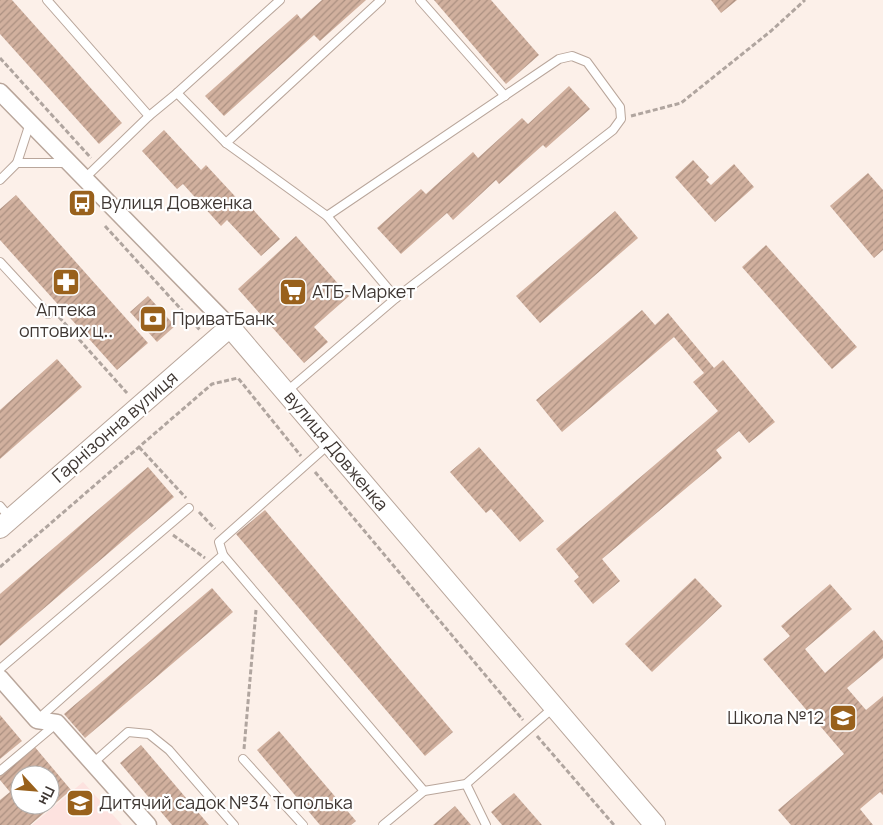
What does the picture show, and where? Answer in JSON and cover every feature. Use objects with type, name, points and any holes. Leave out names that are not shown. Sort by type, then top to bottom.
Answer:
[{"type":"street","name":"вулиця Довженка","points":[[0,92],[230,327],[655,825]]},
{"type":"street","name":"Гарнізонна вулиця","points":[[4,517],[230,327]]},
{"type":"street","points":[[0,678],[37,720],[57,722],[148,825]]},
{"type":"lane","points":[[47,0],[149,116]]},
{"type":"lane","points":[[85,178],[149,116],[280,0]]},
{"type":"lane","points":[[226,143],[381,0]]},
{"type":"lane","points":[[420,0],[504,96]]},
{"type":"lane","points":[[286,392],[396,298],[613,130],[621,118],[620,107],[586,62],[572,56],[559,59],[327,216]]},
{"type":"lane","points":[[177,93],[226,143],[327,216],[396,298]]},
{"type":"lane","points":[[0,180],[18,163],[30,123]]},
{"type":"lane","points":[[18,163],[70,163]]},
{"type":"lane","points":[[0,262],[48,314]]},
{"type":"lane","points":[[330,444],[219,542],[223,555],[424,791]]},
{"type":"lane","points":[[0,669],[190,506]]},
{"type":"lane","points":[[37,720],[223,555]]},
{"type":"lane","points":[[383,825],[424,791],[466,784],[554,707]]},
{"type":"lane","points":[[0,771],[57,722]]},
{"type":"lane","points":[[93,763],[128,732],[149,734],[169,750],[234,825]]},
{"type":"lane","points":[[243,759],[303,825]]},
{"type":"lane","points":[[466,784],[486,825]]},
{"type":"path","points":[[621,118],[681,103],[771,31],[805,0]]},
{"type":"path","points":[[100,220],[200,330],[193,336]]},
{"type":"path","points":[[48,314],[52,310],[127,393],[134,387]]},
{"type":"path","points":[[0,568],[212,384],[238,378],[530,728],[614,825]]},
{"type":"path","points":[[139,447],[190,506]]},
{"type":"path","points":[[198,510],[224,538]]},
{"type":"path","points":[[164,529],[213,564]]},
{"type":"path","points":[[243,759],[257,595]]},
{"type":"shaded area","name":"Дитячий садок №34 Тополька","points":[[83,782],[122,825],[32,825],[44,815],[60,815],[60,801]]},
{"type":"building","points":[[0,0],[12,0],[122,123],[99,144],[0,34]]},
{"type":"building","points":[[322,0],[366,0],[320,41],[314,35],[224,116],[205,96],[297,14],[301,19]]},
{"type":"building","points":[[434,0],[491,0],[539,55],[506,84]]},
{"type":"building","points":[[711,0],[737,0],[721,13]]},
{"type":"building","points":[[569,86],[590,109],[546,148],[543,145],[499,184],[496,180],[453,220],[447,213],[401,254],[377,228],[421,189],[426,194],[473,152],[478,158],[522,118],[528,124]]},
{"type":"building","points":[[164,130],[201,170],[206,165],[244,206],[247,203],[280,239],[261,256],[227,220],[221,226],[183,184],[177,189],[142,151]]},
{"type":"building","points":[[693,160],[709,177],[706,180],[711,185],[734,164],[754,187],[715,222],[675,177]]},
{"type":"building","points":[[868,173],[883,190],[883,250],[874,258],[830,206]]},
{"type":"building","points":[[16,195],[148,343],[117,370],[0,240],[0,209]]},
{"type":"building","points":[[615,211],[638,238],[540,323],[516,296]]},
{"type":"building","points":[[296,236],[349,296],[314,327],[328,342],[304,363],[238,289]]},
{"type":"building","points":[[766,245],[857,347],[832,369],[742,267]]},
{"type":"building","points":[[148,296],[175,326],[157,342],[130,312]]},
{"type":"building","points":[[642,310],[655,325],[668,313],[714,368],[723,360],[775,422],[749,443],[739,431],[716,450],[722,458],[602,559],[620,581],[593,604],[574,581],[579,577],[556,549],[718,411],[693,382],[704,373],[674,337],[562,432],[536,400]]},
{"type":"building","points":[[57,359],[82,387],[0,459],[0,410]]},
{"type":"building","points":[[479,447],[544,521],[520,542],[491,509],[486,513],[450,472]]},
{"type":"building","points":[[148,467],[174,497],[0,646],[0,594]]},
{"type":"building","points":[[265,510],[453,732],[425,756],[236,534]]},
{"type":"building","points":[[695,578],[722,606],[652,672],[625,644]]},
{"type":"building","points":[[830,584],[852,609],[805,649],[825,673],[874,630],[883,641],[883,658],[847,688],[866,710],[883,696],[883,795],[880,792],[860,809],[873,825],[791,825],[778,810],[844,754],[763,659],[790,636],[781,626]]},
{"type":"building","points":[[212,588],[233,612],[85,738],[64,714]]},
{"type":"building","points":[[0,715],[22,741],[0,759]]},
{"type":"building","points":[[279,731],[356,821],[351,825],[320,825],[257,750]]},
{"type":"building","points":[[141,745],[209,825],[172,825],[120,763]]},
{"type":"building","points":[[34,746],[50,765],[12,765]]},
{"type":"building","points":[[10,766],[10,792],[0,780],[0,775]]},
{"type":"building","points":[[60,777],[71,790],[60,799]]},
{"type":"building","points":[[10,792],[10,815],[42,815],[30,825],[0,825],[0,800]]},
{"type":"building","points":[[514,793],[542,825],[502,825],[491,812]]},
{"type":"building","points":[[455,806],[471,825],[433,825]]},
{"type":"place","name":"Вулиця Довженка","points":[[82,203]]},
{"type":"place","name":"Аптека оптових ц‥","points":[[66,282]]},
{"type":"place","name":"АТБ-Маркет","points":[[293,292]]},
{"type":"place","name":"ПриватБанк","points":[[153,319]]},
{"type":"place","name":"Школа №12","points":[[843,718]]},
{"type":"place","name":"Дитячий садок №34 Тополька","points":[[80,803]]}]
